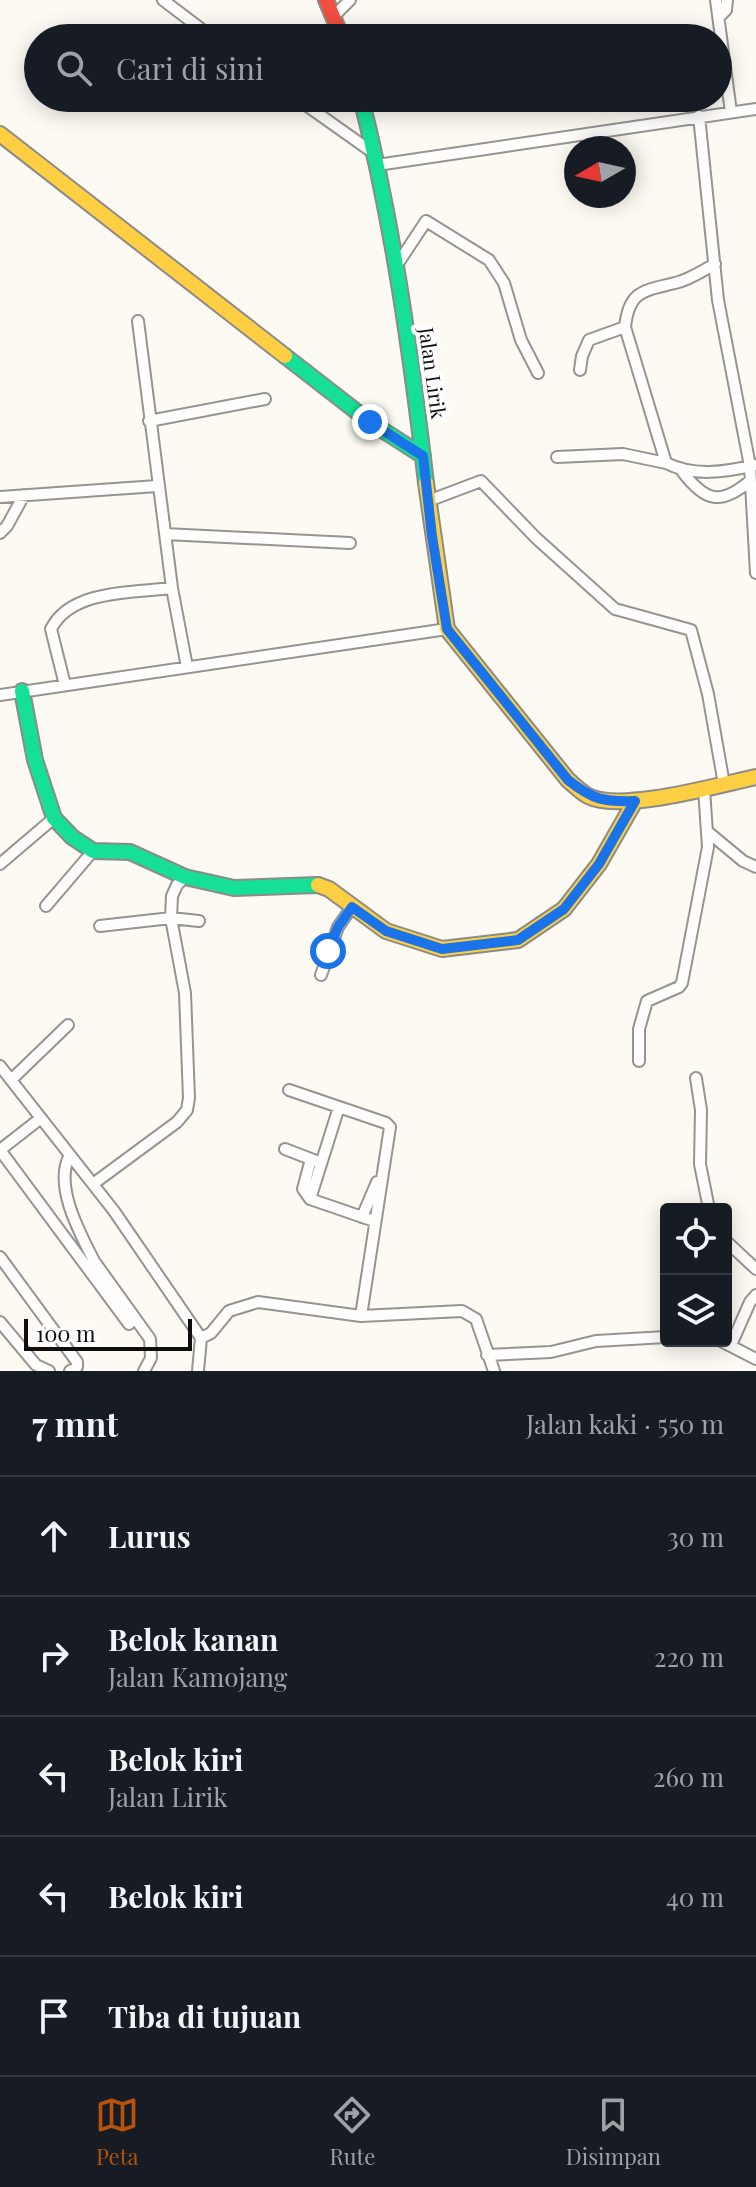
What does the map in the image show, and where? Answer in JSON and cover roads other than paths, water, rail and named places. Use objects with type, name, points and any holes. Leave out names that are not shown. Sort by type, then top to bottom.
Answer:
[{"type":"street","points":[[163,0],[195,24]]},
{"type":"street","points":[[326,0],[337,24]]},
{"type":"street","points":[[334,16],[350,0]]},
{"type":"street","points":[[716,0],[720,24]]},
{"type":"street","points":[[719,17],[726,10],[727,0]]},
{"type":"street","points":[[732,112],[756,109]]},
{"type":"street","points":[[314,112],[376,160],[731,112]]},
{"type":"street","name":"Jalan Lirik","points":[[364,112],[376,160],[412,362],[447,629]]},
{"type":"street","points":[[699,116],[718,300],[753,465],[751,480],[756,573]]},
{"type":"street","points":[[0,134],[345,403],[423,456]]},
{"type":"street","points":[[395,268],[426,221],[489,260],[504,283],[521,340],[538,373]]},
{"type":"street","points":[[666,463],[625,327],[627,309],[634,298],[651,287],[677,283],[715,264]]},
{"type":"street","points":[[138,321],[157,486],[187,667]]},
{"type":"street","points":[[580,370],[589,340],[625,327]]},
{"type":"street","points":[[149,421],[265,399]]},
{"type":"street","points":[[557,457],[623,454],[666,463],[682,471],[711,472],[753,465]]},
{"type":"street","points":[[682,471],[697,491],[714,497],[734,495],[751,480]]},
{"type":"street","points":[[428,501],[481,481],[536,538],[615,609],[691,630],[708,694],[724,784]]},
{"type":"street","points":[[0,497],[157,486]]},
{"type":"street","points":[[0,533],[24,495]]},
{"type":"street","points":[[165,534],[350,543]]},
{"type":"street","points":[[65,685],[51,629],[65,611],[83,600],[172,588]]},
{"type":"street","points":[[0,695],[447,629],[568,780],[588,796],[609,802],[635,801],[756,777]]},
{"type":"street","points":[[22,691],[35,760],[54,818],[72,837],[93,851],[130,852],[185,877],[234,888],[313,884],[329,889],[386,931],[442,949],[518,940],[564,909],[599,864],[635,801]]},
{"type":"street","points":[[639,1061],[639,1029],[647,1001],[682,983],[708,847],[704,789]]},
{"type":"street","points":[[0,864],[54,818]]},
{"type":"street","points":[[708,832],[743,861],[756,867]]},
{"type":"street","points":[[46,906],[93,851]]},
{"type":"street","points":[[93,1184],[177,1122],[187,1110],[185,993],[171,918],[172,896],[185,877]]},
{"type":"street","points":[[321,975],[338,927],[352,907]]},
{"type":"street","points":[[100,926],[171,918],[199,921]]},
{"type":"street","points":[[11,1080],[68,1025]]},
{"type":"street","points":[[0,1066],[114,1211],[201,1338],[198,1371]]},
{"type":"street","points":[[696,1078],[701,1110],[700,1164],[708,1203]]},
{"type":"street","points":[[289,1090],[390,1127],[361,1316]]},
{"type":"street","points":[[339,1107],[303,1189],[310,1199],[374,1221]]},
{"type":"street","points":[[41,1118],[0,1150],[129,1324]]},
{"type":"street","points":[[285,1149],[315,1161]]},
{"type":"street","points":[[70,1155],[65,1164],[65,1187],[87,1248],[150,1339],[151,1358],[144,1371]]},
{"type":"street","points":[[362,1217],[385,1163]]},
{"type":"street","points":[[732,1247],[756,1269]]},
{"type":"street","points":[[0,1257],[77,1362],[77,1367],[70,1371]]},
{"type":"street","points":[[732,1333],[756,1295]]},
{"type":"street","points":[[201,1338],[211,1333],[229,1311],[258,1302],[361,1316],[462,1311],[476,1319],[494,1371]]},
{"type":"street","points":[[0,1322],[36,1365],[49,1371]]},
{"type":"street","points":[[487,1355],[551,1352],[596,1341],[660,1337]]},
{"type":"street","points":[[732,1346],[756,1359]]}]
